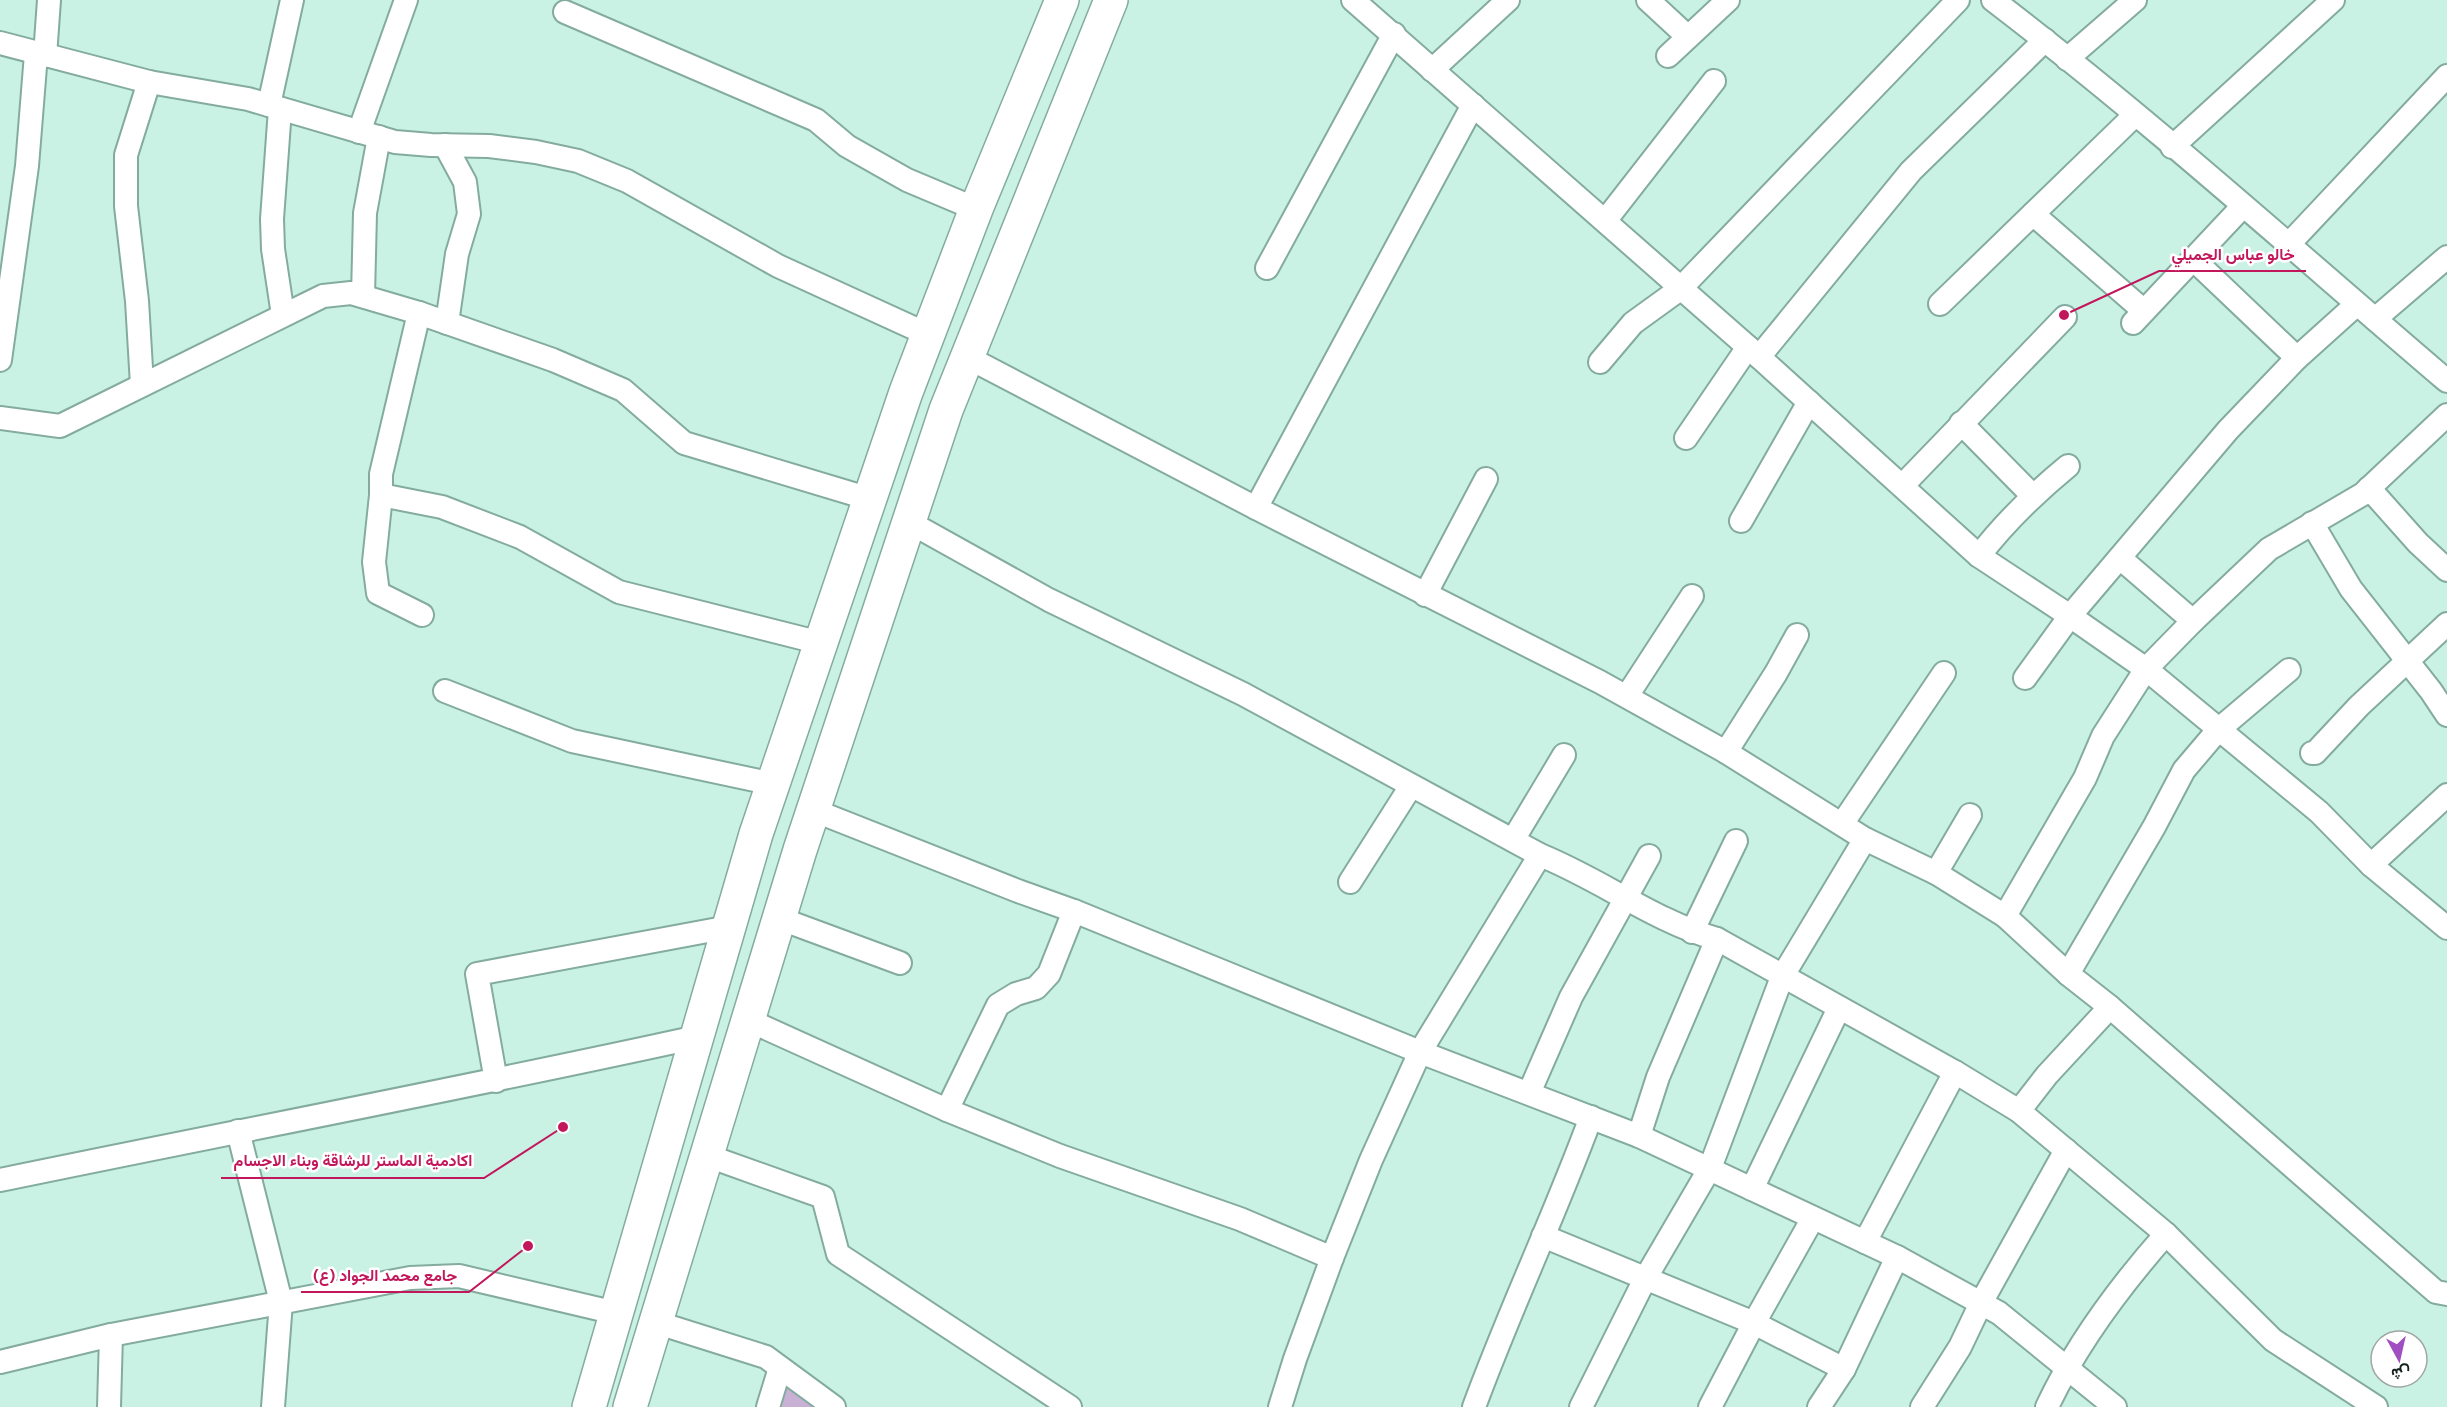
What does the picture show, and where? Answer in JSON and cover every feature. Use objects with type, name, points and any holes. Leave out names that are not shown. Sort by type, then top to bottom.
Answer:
[{"type":"main road","points":[[589,1407],[773,784],[906,392],[976,208],[1062,0]]},
{"type":"main road","points":[[630,1407],[813,810],[946,411],[1111,0]]},
{"type":"main road","points":[[697,1037],[738,1053]]},
{"type":"main road","points":[[616,1313],[656,1322]]},
{"type":"street","points":[[0,360],[49,0]]},
{"type":"street","points":[[283,315],[273,249],[274,107],[292,0]]},
{"type":"street","points":[[363,296],[369,134],[406,0]]},
{"type":"street","points":[[1353,0],[1754,352],[1979,556],[2146,669],[2319,812],[2371,865],[2447,928]]},
{"type":"street","points":[[1432,70],[1508,0]]},
{"type":"street","points":[[1648,0],[1688,37]]},
{"type":"street","points":[[1668,56],[1728,0]]},
{"type":"street","points":[[1600,362],[1633,323],[1680,289],[1958,0]]},
{"type":"street","points":[[1994,0],[2243,206],[2447,381]]},
{"type":"street","points":[[2067,59],[2135,0]]},
{"type":"street","points":[[2172,147],[2330,1]]},
{"type":"street","points":[[565,12],[816,120],[847,146],[897,175],[976,208]]},
{"type":"street","points":[[1267,268],[1394,34]]},
{"type":"street","points":[[1686,438],[1754,352],[1911,171],[2045,40]]},
{"type":"street","points":[[0,43],[149,82],[248,99],[395,142],[445,146],[489,146],[578,160],[627,181],[778,266],[929,335]]},
{"type":"street","points":[[2288,245],[2447,76]]},
{"type":"street","points":[[1605,221],[1714,81]]},
{"type":"street","points":[[142,385],[137,301],[126,206],[126,155],[149,82]]},
{"type":"street","points":[[1256,508],[1473,105]]},
{"type":"street","points":[[1940,304],[2135,116]]},
{"type":"street","points":[[445,146],[465,182],[469,214],[457,254],[447,323]]},
{"type":"street","points":[[2033,214],[2139,317],[2243,206]]},
{"type":"street","points":[[2375,320],[2447,257]]},
{"type":"street","points":[[2193,259],[2296,358]]},
{"type":"street","points":[[0,418],[60,426],[323,296],[351,292],[553,360],[623,390],[684,443],[870,499]]},
{"type":"street","points":[[2025,678],[2070,616],[2228,429],[2296,358],[2357,304]]},
{"type":"street","points":[[419,313],[381,474],[374,562],[378,592],[422,615]]},
{"type":"street","points":[[1902,486],[2065,317]]},
{"type":"street","points":[[967,357],[1425,595],[1627,696],[1726,752],[1865,839],[1936,873],[2005,916],[2068,974],[2110,1007],[2436,1292],[2447,1294]]},
{"type":"street","points":[[1741,520],[1809,402]]},
{"type":"street","points":[[2005,916],[2085,778],[2103,735],[2146,669],[2269,549],[2362,494],[2447,415]]},
{"type":"street","points":[[1961,423],[2032,495]]},
{"type":"street","points":[[1979,556],[1998,530],[2032,495],[2068,466]]},
{"type":"street","points":[[1425,595],[1486,479]]},
{"type":"street","points":[[2369,488],[2418,543],[2447,570]]},
{"type":"street","points":[[381,495],[442,507],[520,537],[619,591],[821,642]]},
{"type":"street","points":[[909,522],[1049,600],[1243,694],[1540,855],[1572,868],[1692,932],[1717,939],[1955,1072],[2019,1111],[2166,1234],[2273,1340],[2376,1407]]},
{"type":"street","points":[[2312,523],[2350,590],[2382,627],[2447,715]]},
{"type":"street","points":[[2120,558],[2193,621]]},
{"type":"street","points":[[1627,696],[1692,596]]},
{"type":"street","points":[[2312,753],[2447,624]]},
{"type":"street","points":[[1726,752],[1776,674],[1797,636]]},
{"type":"street","points":[[2068,974],[2154,827],[2184,770],[2218,730],[2289,670]]},
{"type":"street","points":[[1842,824],[1944,673]]},
{"type":"street","points":[[445,691],[572,741],[773,784]]},
{"type":"street","points":[[1513,840],[1564,755]]},
{"type":"street","points":[[1350,882],[1411,786]]},
{"type":"street","points":[[2371,865],[2447,795]]},
{"type":"street","points":[[813,810],[1018,891],[1074,910],[1419,1052],[1640,1136],[1710,1168],[1897,1257],[1999,1313],[2115,1407]]},
{"type":"street","points":[[1936,873],[1970,815]]},
{"type":"street","points":[[1581,1407],[1646,1279],[1710,1168],[1782,977],[1865,839]]},
{"type":"street","points":[[1692,932],[1736,841]]},
{"type":"street","points":[[1280,1407],[1332,1258],[1371,1160],[1419,1052],[1540,855]]},
{"type":"street","points":[[1529,1093],[1571,997],[1649,856]]},
{"type":"street","points":[[947,1110],[998,1005],[1016,994],[1036,988],[1049,974],[1074,910]]},
{"type":"street","points":[[781,919],[900,963]]},
{"type":"street","points":[[495,1081],[477,974],[729,927]]},
{"type":"street","points":[[1640,1136],[1658,1077],[1717,939]]},
{"type":"street","points":[[2019,1111],[2046,1075],[2110,1007]]},
{"type":"street","points":[[1752,1189],[1839,1008]]},
{"type":"street","points":[[748,1020],[947,1110],[1060,1156],[1240,1219],[1332,1258]]},
{"type":"street","points":[[0,1180],[495,1081],[697,1037]]},
{"type":"street","points":[[1866,1242],[1955,1072]]},
{"type":"street","points":[[1474,1407],[1543,1236],[1567,1184],[1591,1117]]},
{"type":"street","points":[[238,1131],[281,1302],[273,1407]]},
{"type":"street","points":[[1922,1407],[1960,1347],[1981,1303],[2066,1150]]},
{"type":"street","points":[[708,1156],[823,1197],[838,1254],[1070,1407]]},
{"type":"street","points":[[1710,1407],[1754,1323],[1814,1218]]},
{"type":"street","points":[[2048,1407],[2066,1367],[2129,1276],[2166,1234]]},
{"type":"street","points":[[1543,1236],[1754,1323],[1844,1369]]},
{"type":"street","points":[[1819,1407],[1844,1369],[1897,1257]]},
{"type":"street","points":[[0,1362],[111,1335],[410,1278],[459,1276],[616,1313]]},
{"type":"street","points":[[656,1322],[766,1357],[834,1407]]},
{"type":"street","points":[[109,1407],[111,1335]]},
{"type":"street","points":[[768,1407],[780,1368]]},
{"type":"shaded area","points":[[781,1374],[823,1407],[772,1407]]},
{"type":"place","name":"خالو عباس الجميلي","points":[[2064,315]]},
{"type":"place","name":"اكادمية الماستر للرشاقة وبناء الاجسام","points":[[563,1127]]},
{"type":"place","name":"جامع محمد الجواد (ع)","points":[[528,1246]]}]
